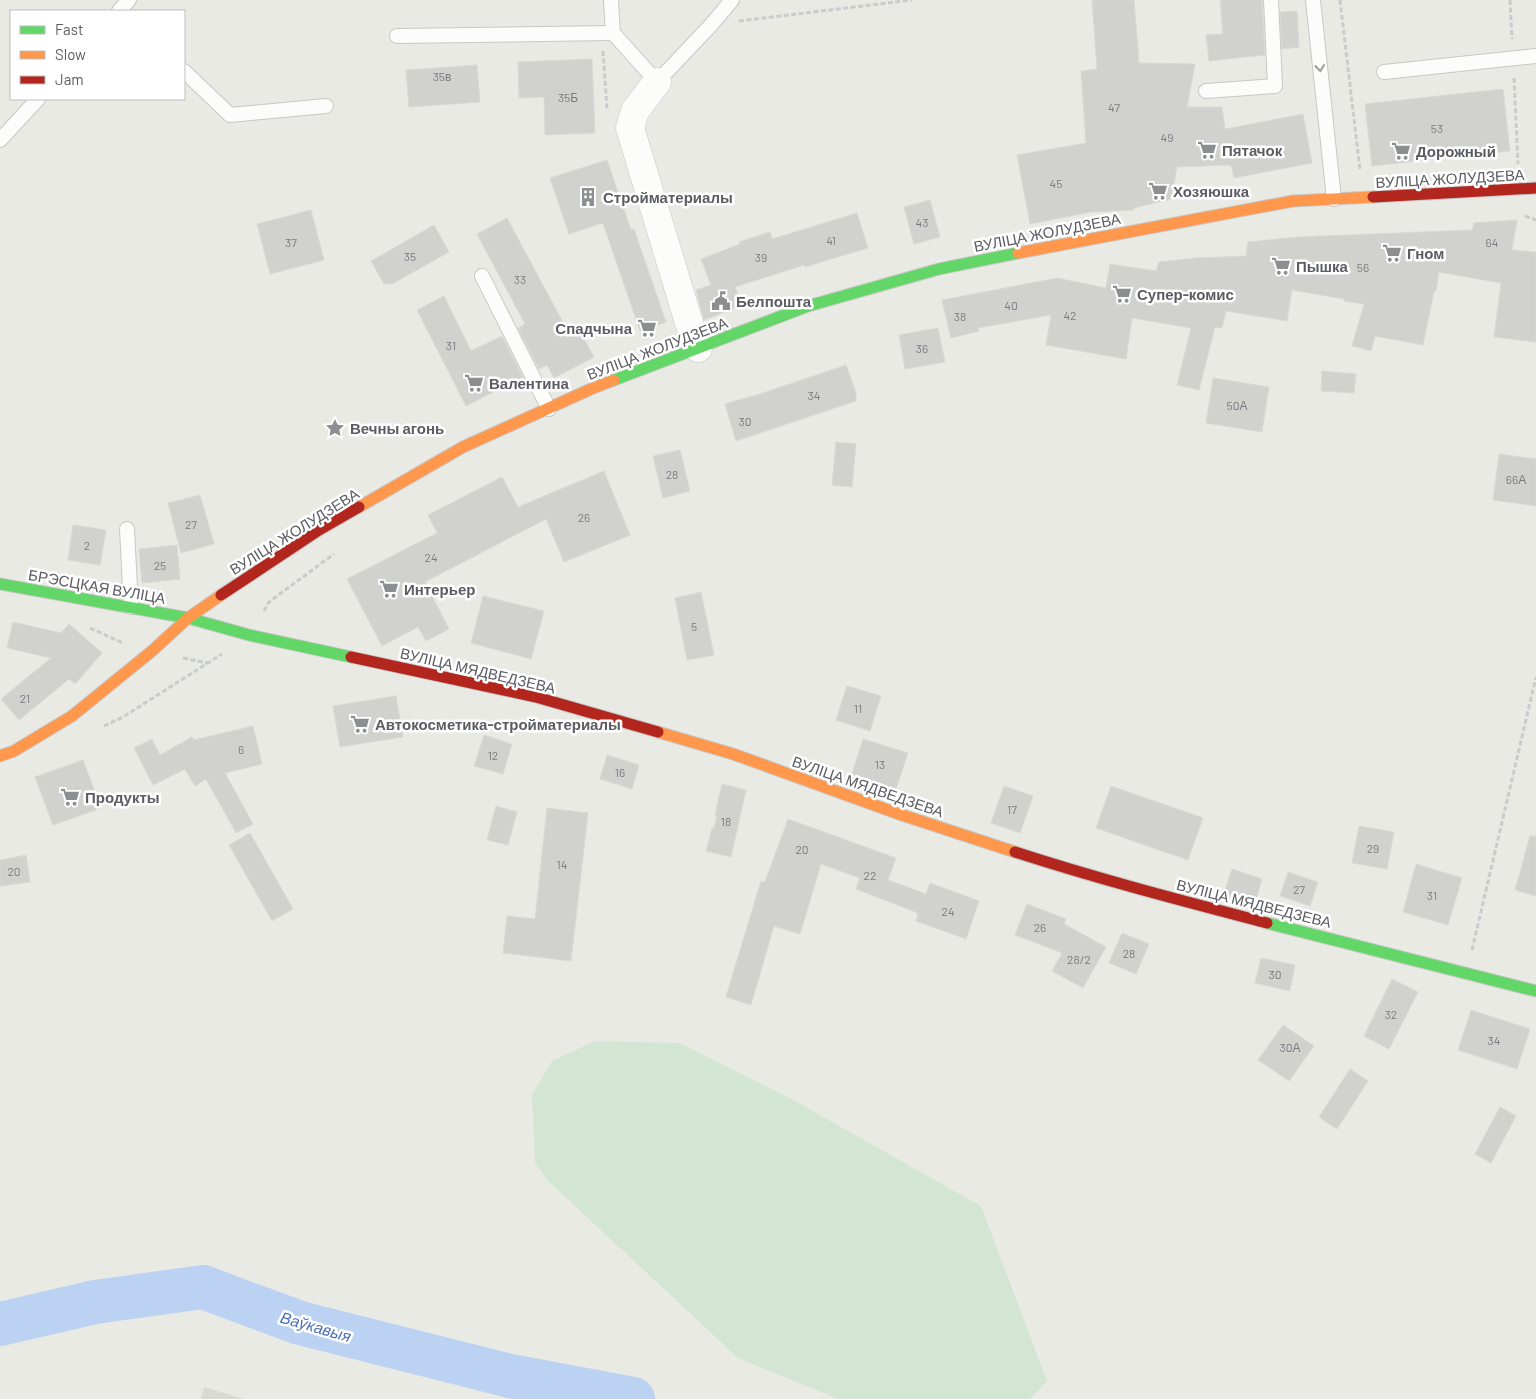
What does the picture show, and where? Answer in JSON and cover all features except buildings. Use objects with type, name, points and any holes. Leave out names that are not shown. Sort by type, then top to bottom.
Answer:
[{"type":"main road","name":"ВУЛІЦА ЖОЛУДЗЕВА","points":[[0,756],[14,751],[72,716],[152,651],[188,618],[319,530],[463,446],[592,390],[808,306],[938,269],[1293,201],[1536,188]]},
{"type":"main road","name":"БРЭСЦКАЯ ВУЛІЦА","points":[[0,584],[188,618]]},
{"type":"main road","name":"ВУЛІЦА МЯДВЕДЗЕВА","points":[[188,618],[249,635],[536,697],[734,754],[900,814],[1056,865],[1178,900],[1536,991]]},
{"type":"street","points":[[657,82],[635,110],[630,128],[698,348]]},
{"type":"lane","points":[[611,0],[613,32],[657,82],[732,0]]},
{"type":"lane","points":[[1206,91],[1275,86],[1271,0]]},
{"type":"lane","points":[[1313,0],[1334,199]]},
{"type":"lane","points":[[397,36],[613,32]]},
{"type":"lane","points":[[1384,72],[1536,56]]},
{"type":"lane","points":[[185,72],[230,115],[326,106]]},
{"type":"lane","points":[[0,140],[37,100]]},
{"type":"lane","points":[[482,276],[549,409]]},
{"type":"lane","points":[[127,529],[131,607]]},
{"type":"path","points":[[711,25],[912,0]]},
{"type":"path","points":[[1340,0],[1360,170]]},
{"type":"path","points":[[1510,0],[1518,165]]},
{"type":"path","points":[[1516,213],[1536,220]]},
{"type":"path","points":[[1472,953],[1536,677]]},
{"type":"shaded area","points":[[204,1387],[244,1399],[201,1399]]},
{"type":"green space","points":[[595,1041],[680,1043],[786,1096],[981,1206],[1047,1381],[1030,1399],[838,1399],[738,1358],[548,1181],[535,1163],[532,1095],[552,1061]]},
{"type":"waterway","name":"Ваўкавыя","points":[[0,1324],[95,1302],[203,1287],[300,1323],[510,1376],[633,1399]]},
{"type":"traffic: fast","points":[[614,380],[808,306],[939,269],[1018,253]]},
{"type":"traffic: fast","points":[[0,584],[188,618],[249,635],[351,657]]},
{"type":"traffic: fast","points":[[1267,923],[1536,991]]},
{"type":"traffic: slow","points":[[1018,253],[1293,201],[1373,197]]},
{"type":"traffic: slow","points":[[359,507],[463,447],[614,380]]},
{"type":"traffic: slow","points":[[0,756],[14,751],[72,716],[152,651],[188,618],[221,595]]},
{"type":"traffic: slow","points":[[658,732],[733,754],[899,814],[1015,852]]},
{"type":"traffic: jam","points":[[1373,197],[1536,188]]},
{"type":"traffic: jam","points":[[221,595],[319,530],[359,507]]},
{"type":"traffic: jam","points":[[351,657],[536,697],[658,732]]},
{"type":"traffic: jam","points":[[1015,852],[1109,881],[1267,923]]},
{"type":"place","name":"Пятачок","points":[[1207,150]]},
{"type":"place","name":"Дорожный","points":[[1401,151]]},
{"type":"place","name":"Хозяюшка","points":[[1158,191]]},
{"type":"place","name":"Стройматериалы","points":[[588,197]]},
{"type":"place","name":"Гном","points":[[1392,253]]},
{"type":"place","name":"Пышка","points":[[1281,266]]},
{"type":"place","name":"Супер-комис","points":[[1122,294]]},
{"type":"place","name":"Белпошта","points":[[721,301]]},
{"type":"place","name":"Спадчына","points":[[647,328]]},
{"type":"place","name":"Валентина","points":[[474,383]]},
{"type":"place","name":"Вечны агонь","points":[[335,428]]},
{"type":"place","name":"Интерьер","points":[[389,589]]},
{"type":"place","name":"Автокосметика-стройматериалы","points":[[360,724]]},
{"type":"place","name":"Продукты","points":[[70,797]]}]
